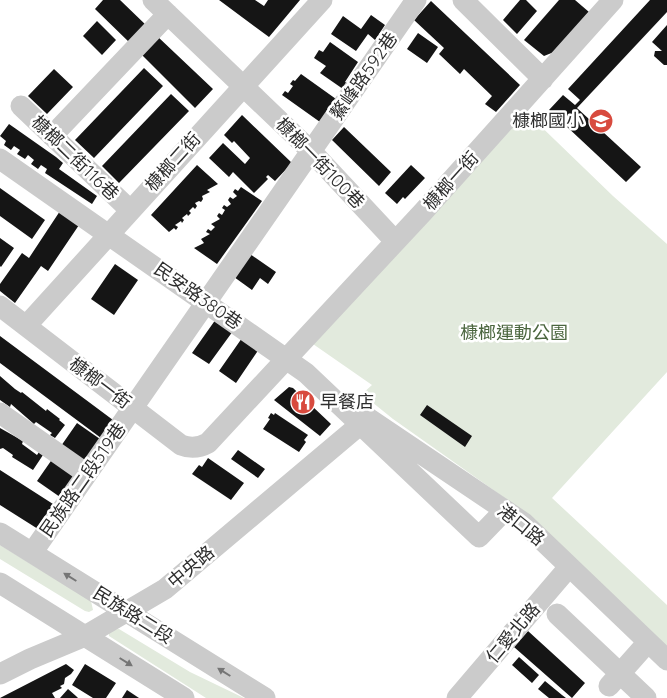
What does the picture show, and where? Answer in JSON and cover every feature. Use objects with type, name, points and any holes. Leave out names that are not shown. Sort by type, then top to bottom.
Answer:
[{"type":"street","name":"槺榔二街","points":[[26,326],[322,0]]},
{"type":"street","name":"鰲峰路592巷","points":[[206,302],[416,0]]},
{"type":"street","points":[[463,0],[543,79]]},
{"type":"street","name":"槺榔一街","points":[[0,306],[181,445],[193,448],[202,446],[208,443],[395,241],[613,0]]},
{"type":"street","name":"槺榔一街100巷","points":[[160,7],[311,151],[395,241]]},
{"type":"street","points":[[52,136],[160,7]]},
{"type":"street","name":"槺榔二街116巷","points":[[21,106],[130,210]]},
{"type":"street","name":"槺榔二街116巷","points":[[0,159],[109,234]]},
{"type":"street","name":"民安路380巷","points":[[109,234],[286,358]]},
{"type":"street","name":"民族路二段519巷","points":[[32,553],[206,302]]},
{"type":"street","points":[[286,358],[306,373],[479,537],[505,510]]},
{"type":"street","points":[[0,413],[87,474]]},
{"type":"street","name":"港口路","points":[[360,424],[368,418],[524,523],[667,660]]},
{"type":"street","name":"中央路","points":[[0,674],[30,658],[84,636],[165,589],[360,424]]},
{"type":"street","name":"民族路二段","points":[[0,533],[266,698]]},
{"type":"street","name":"仁愛北路","points":[[457,698],[569,567]]},
{"type":"street","points":[[0,583],[184,698]]},
{"type":"street","points":[[557,614],[615,680],[646,698]]},
{"type":"street","points":[[615,680],[648,642]]},
{"type":"green space","name":"槺榔運動公園","points":[[526,112],[613,196],[667,244],[667,372],[552,498],[667,605],[667,653],[533,518],[393,419],[362,394],[372,385],[313,344]]},
{"type":"green space","points":[[0,545],[91,601],[93,610],[85,611],[0,559]]},
{"type":"green space","points":[[119,629],[190,672],[244,698],[206,698],[109,636],[109,630]]},
{"type":"building","points":[[103,0],[120,0],[148,27],[131,44],[95,9]]},
{"type":"building","points":[[219,0],[255,0],[264,6],[268,0],[300,0],[269,37]]},
{"type":"building","points":[[520,0],[526,0],[537,11],[517,34],[503,20]]},
{"type":"building","points":[[559,0],[575,0],[589,12],[554,52],[544,56],[524,40]]},
{"type":"building","points":[[650,0],[667,0],[667,12],[577,108],[641,167],[626,182],[549,110],[563,95],[575,105],[580,100],[568,89]]},
{"type":"building","points":[[431,1],[520,85],[496,112],[485,104],[492,96],[464,69],[460,74],[439,54],[444,48],[414,20]]},
{"type":"building","points":[[371,15],[385,25],[375,40],[368,34],[356,51],[331,34],[343,16],[361,29]]},
{"type":"building","points":[[97,21],[116,40],[102,55],[83,36]]},
{"type":"building","points":[[667,25],[667,65],[664,65],[654,56],[655,51],[662,51],[652,42]]},
{"type":"building","points":[[418,33],[438,47],[427,63],[407,49]]},
{"type":"building","points":[[157,36],[213,89],[195,108],[141,54]]},
{"type":"building","points":[[330,42],[358,62],[345,82],[347,83],[343,89],[320,73],[326,66],[314,58],[319,50],[323,52]]},
{"type":"building","points":[[144,68],[163,86],[94,158],[75,140]]},
{"type":"building","points":[[54,69],[73,87],[47,114],[28,96]]},
{"type":"building","points":[[301,74],[336,99],[320,122],[282,95],[285,91],[288,93],[293,86],[290,84]]},
{"type":"building","points":[[171,94],[189,111],[119,183],[102,166]]},
{"type":"building","points":[[242,115],[292,163],[275,181],[268,175],[266,177],[268,179],[254,193],[233,172],[229,177],[209,158],[223,143],[245,164],[250,158],[234,141],[232,143],[224,135]]},
{"type":"building","points":[[9,124],[63,163],[59,169],[97,196],[92,204],[45,173],[47,169],[41,165],[38,169],[31,164],[34,160],[28,155],[25,159],[17,154],[20,150],[14,146],[11,150],[4,145],[6,141],[0,136]]},
{"type":"building","points":[[344,127],[391,172],[379,186],[332,140]]},
{"type":"building","points":[[197,165],[218,184],[207,190],[210,192],[202,196],[201,202],[195,203],[197,206],[195,209],[193,207],[189,211],[191,213],[188,216],[187,214],[182,218],[184,220],[182,223],[181,221],[175,225],[178,227],[176,230],[174,228],[169,232],[151,215]]},
{"type":"building","points":[[411,165],[425,178],[405,199],[403,197],[397,204],[385,193]]},
{"type":"building","points":[[241,187],[262,201],[217,264],[194,248],[204,243],[201,239],[210,234],[206,232],[208,229],[211,231],[215,227],[211,224],[220,219],[217,216],[219,213],[222,215],[225,210],[222,208],[224,205],[227,207],[231,204],[228,200],[230,197],[233,199],[237,196],[233,192],[235,189],[238,191]]},
{"type":"building","points":[[0,188],[45,220],[32,239],[0,216]]},
{"type":"building","points":[[60,211],[79,225],[48,271],[41,266],[15,303],[0,291],[0,284],[22,253],[29,258]]},
{"type":"building","points":[[0,238],[14,248],[1,267],[0,266]]},
{"type":"building","points":[[250,254],[276,272],[268,284],[260,278],[252,290],[234,277]]},
{"type":"building","points":[[115,264],[138,280],[114,315],[91,299]]},
{"type":"building","points":[[216,319],[233,331],[209,364],[192,353]]},
{"type":"building","points":[[0,336],[113,420],[101,438],[0,363]]},
{"type":"building","points":[[242,338],[259,349],[236,383],[219,371]]},
{"type":"building","points":[[0,376],[15,389],[60,419],[65,425],[55,438],[50,435],[52,433],[36,422],[34,424],[11,404],[10,407],[0,400]]},
{"type":"building","points":[[289,387],[293,388],[331,424],[320,436],[274,400]]},
{"type":"building","points":[[427,405],[472,436],[465,447],[420,415]]},
{"type":"building","points":[[271,413],[274,415],[275,413],[308,435],[304,440],[306,442],[299,452],[263,429],[270,419],[268,418]]},
{"type":"building","points":[[77,423],[100,439],[84,462],[61,446]]},
{"type":"building","points":[[0,428],[23,441],[22,444],[37,455],[39,452],[43,455],[33,470],[12,457],[13,455],[3,448],[0,449]]},
{"type":"building","points":[[238,450],[265,469],[258,478],[231,459]]},
{"type":"building","points":[[53,458],[75,475],[60,497],[37,481]]},
{"type":"building","points":[[208,458],[244,483],[231,500],[192,474],[199,465],[202,467]]},
{"type":"building","points":[[0,470],[53,504],[38,529],[0,505]]},
{"type":"building","points":[[528,631],[585,683],[572,698],[514,647]]},
{"type":"building","points":[[519,657],[539,675],[532,683],[512,665]]},
{"type":"building","points":[[66,664],[74,670],[65,678],[64,684],[60,686],[62,688],[52,693],[55,698],[0,698]]},
{"type":"building","points":[[85,664],[116,683],[106,698],[93,698],[72,685]]},
{"type":"building","points":[[545,681],[566,698],[549,698],[538,689]]},
{"type":"building","points":[[68,689],[76,696],[78,698],[60,698]]},
{"type":"building","points":[[127,690],[139,698],[122,698]]},
{"type":"place","name":"槺榔國小","points":[[601,121]]},
{"type":"place","name":"早餐店","points":[[303,402]]}]
